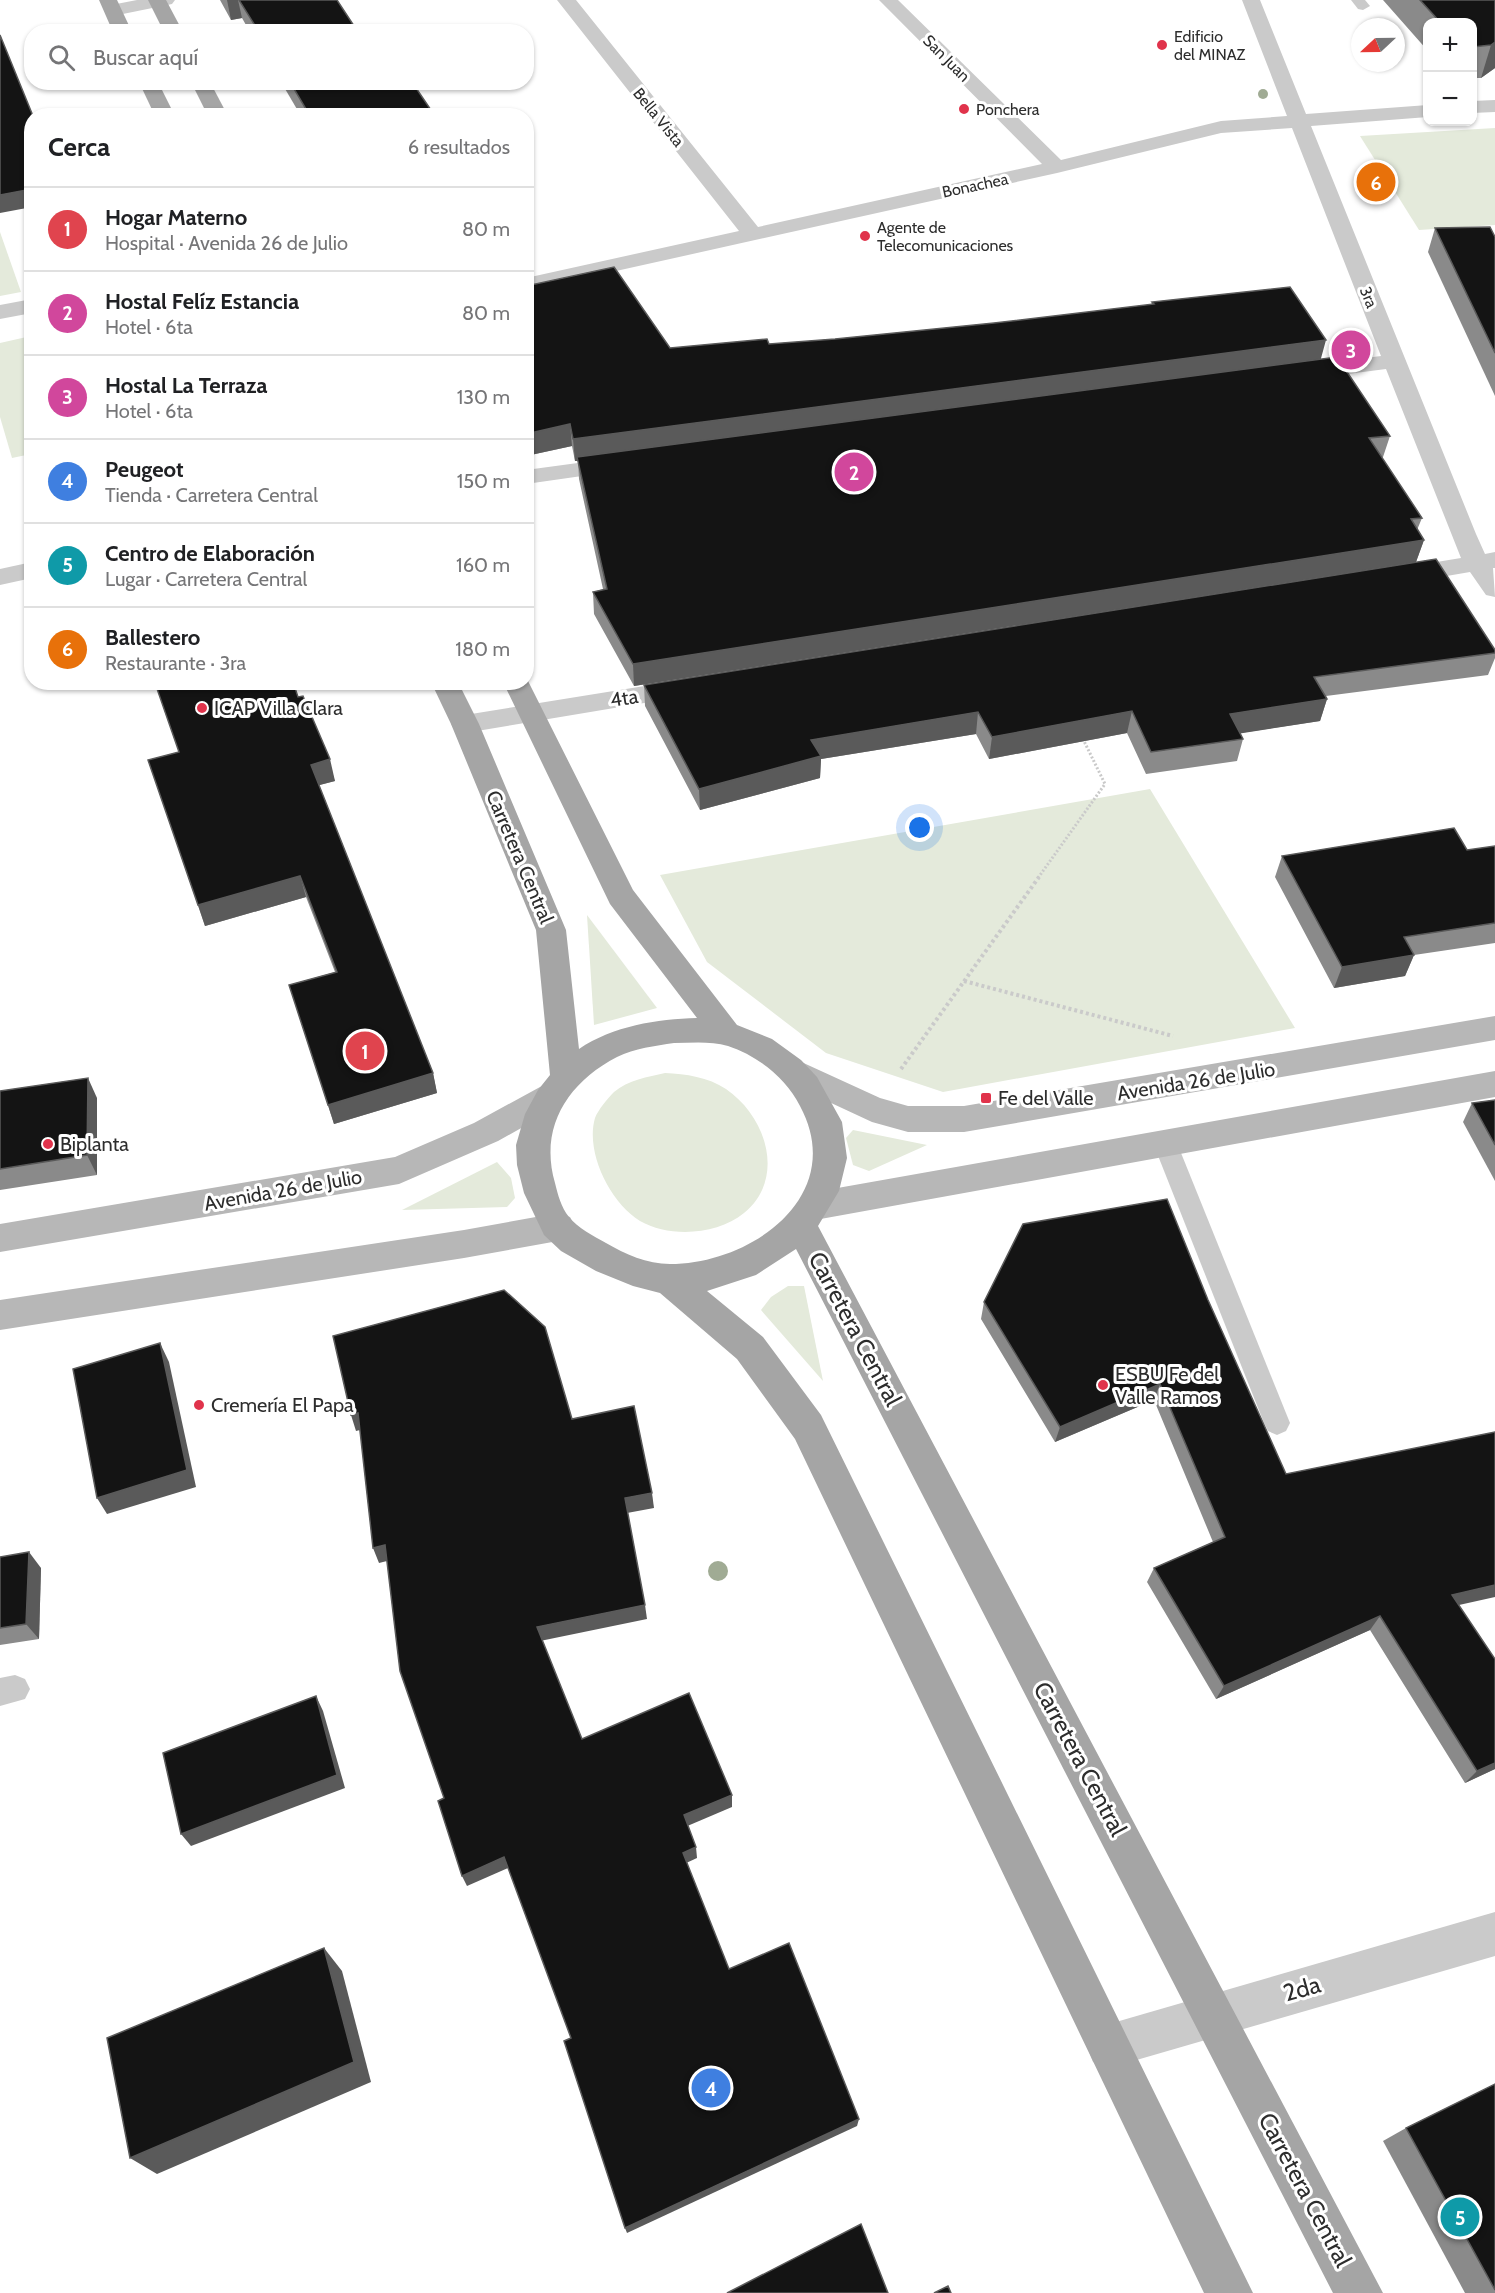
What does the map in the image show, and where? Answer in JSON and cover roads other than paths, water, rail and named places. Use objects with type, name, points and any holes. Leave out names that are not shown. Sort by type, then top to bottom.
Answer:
[{"type":"main road","points":[[160,0],[170,24]]},
{"type":"main road","points":[[110,5],[119,24]]},
{"type":"main road","points":[[152,90],[161,108]]},
{"type":"main road","points":[[205,90],[214,108]]},
{"type":"main road","name":"Carretera Central","points":[[448,690],[465,724],[551,930],[559,1086]]},
{"type":"main road","points":[[520,690],[621,896],[726,1033]]},
{"type":"main road","name":"Avenida 26 de Julio","points":[[797,1073],[872,1109],[908,1119],[964,1119],[1495,1028]]},
{"type":"main road","points":[[674,1031],[726,1033],[773,1054],[797,1073],[819,1102],[830,1136],[829,1172],[808,1216],[777,1247],[745,1265],[710,1276],[668,1279],[624,1270],[588,1250],[558,1227],[541,1196],[532,1161],[536,1127],[559,1086],[596,1053],[633,1037],[674,1031]]},
{"type":"main road","points":[[808,1216],[1165,1143],[1495,1084]]},
{"type":"main road","name":"Avenida 26 de Julio","points":[[0,1238],[399,1170],[486,1132],[559,1086]]},
{"type":"main road","name":"Carretera Central","points":[[808,1216],[1213,2015],[1359,2293]]},
{"type":"main road","points":[[0,1315],[464,1244],[558,1227]]},
{"type":"main road","points":[[668,1279],[750,1348],[808,1427],[1229,2293]]},
{"type":"street","points":[[110,5],[160,0]]},
{"type":"street","name":"Bella Vista","points":[[566,0],[753,234]]},
{"type":"street","name":"San Juan","points":[[888,0],[1057,167]]},
{"type":"street","name":"3ra","points":[[1251,0],[1394,361],[1495,589]]},
{"type":"street","points":[[1477,107],[1495,106]]},
{"type":"street","name":"Bonachea","points":[[534,283],[1057,167],[1221,128],[1423,111]]},
{"type":"street","points":[[0,312],[24,308]]},
{"type":"street","points":[[1275,377],[1394,361]]},
{"type":"street","points":[[534,476],[645,461]]},
{"type":"street","points":[[1370,580],[1485,562]]},
{"type":"street","points":[[0,577],[24,572]]},
{"type":"street","name":"4ta","points":[[465,724],[710,685]]},
{"type":"street","name":"2da","points":[[1109,2046],[1495,1934]]},
{"type":"lane","points":[[1165,1143],[1277,1422]]},
{"type":"place","name":"Edificio del MINAZ","points":[[1162,45]]},
{"type":"place","name":"Ponchera","points":[[964,109]]},
{"type":"place","name":"Ballestero","points":[[1376,182]]},
{"type":"place","name":"Agente de Telecomunicaciones","points":[[865,236]]},
{"type":"place","name":"Hostal La Terraza","points":[[1351,350]]},
{"type":"place","name":"Hostal Felíz Estancia","points":[[854,472]]},
{"type":"place","name":"ICAP Villa Clara","points":[[202,708]]},
{"type":"place","name":"Hogar Materno","points":[[365,1051]]},
{"type":"place","name":"Fe del Valle","points":[[986,1098]]},
{"type":"place","name":"Biplanta","points":[[48,1144]]},
{"type":"place","name":"ESBU Fe del Valle Ramos","points":[[1103,1385]]},
{"type":"place","name":"Cremería El Papa","points":[[199,1405]]},
{"type":"place","name":"Peugeot","points":[[711,2088]]},
{"type":"place","name":"Centro de Elaboración","points":[[1460,2217]]}]
